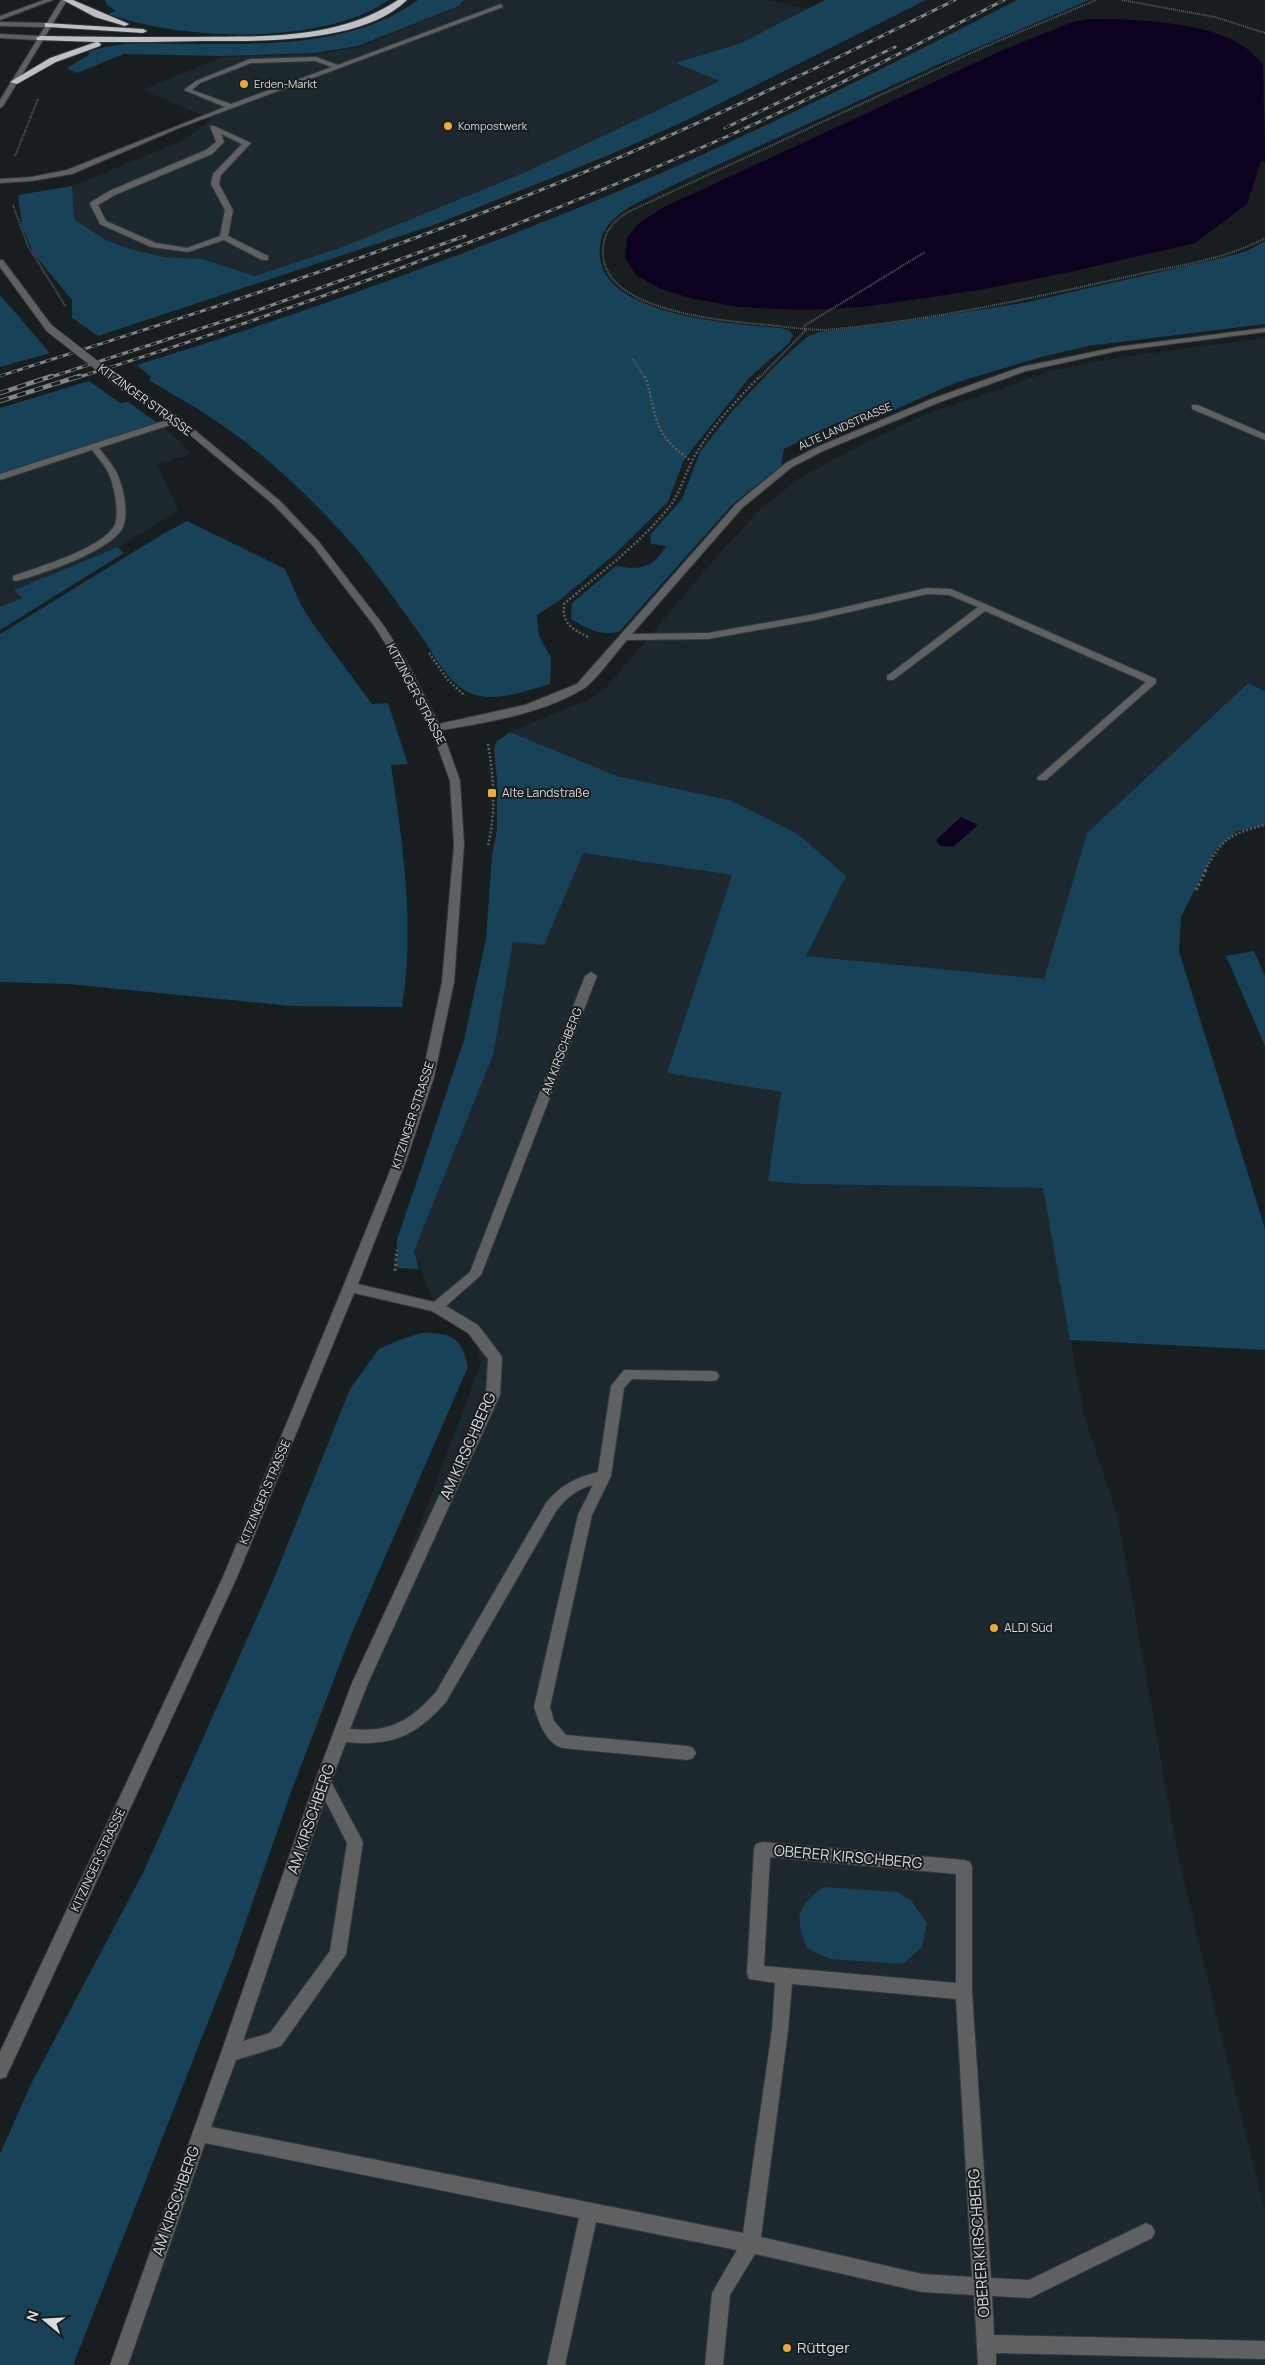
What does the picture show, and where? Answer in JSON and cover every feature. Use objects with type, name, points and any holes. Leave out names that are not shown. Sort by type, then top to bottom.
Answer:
[{"type":"highway","points":[[66,0],[98,15],[148,31]]},
{"type":"highway","points":[[40,38],[111,40],[275,38],[327,32],[366,21],[394,8],[404,0]]},
{"type":"highway","points":[[48,25],[229,38]]},
{"type":"highway","points":[[14,82],[62,57],[111,40]]},
{"type":"street","points":[[0,18],[50,0]]},
{"type":"street","points":[[0,106],[48,25],[66,0]]},
{"type":"street","points":[[0,181],[31,179],[69,172],[197,120],[502,6]]},
{"type":"street","points":[[0,24],[48,25]]},
{"type":"street","points":[[0,36],[40,38]]},
{"type":"street","points":[[232,107],[187,90],[198,82],[250,61],[316,60],[338,67]]},
{"type":"street","points":[[197,120],[247,143],[217,174],[215,184],[229,210],[224,237]]},
{"type":"street","points":[[216,129],[220,142],[209,152],[112,193],[94,204],[103,222],[154,245],[188,250],[224,237],[265,258]]},
{"type":"street","name":"KITZINGER STRASSE","points":[[0,262],[50,328],[125,386],[177,420],[277,503],[316,544],[379,626],[400,659],[436,728],[448,757],[455,781],[459,844],[448,982],[428,1077],[400,1162],[230,1577],[0,2071]]},
{"type":"street","name":"ALTE LANDSTRASSE","points":[[436,728],[502,715],[563,696],[581,686],[739,506],[788,466],[820,449],[936,400],[1024,369],[1117,349],[1265,330]]},
{"type":"street","points":[[1195,407],[1265,437]]},
{"type":"street","points":[[0,477],[177,420]]},
{"type":"street","points":[[16,578],[66,560],[104,541],[118,527],[121,508],[112,474],[94,447]]},
{"type":"street","points":[[623,638],[708,636],[815,617],[927,591],[951,592],[1153,681],[1042,778]]},
{"type":"street","points":[[890,678],[984,607]]},
{"type":"street","name":"AM KIRSCHBERG","points":[[436,1307],[475,1275],[591,976]]},
{"type":"street","name":"AM KIRSCHBERG","points":[[119,2365],[230,2053],[323,1782],[360,1683],[494,1395],[495,1358],[473,1329],[436,1307],[350,1287]]},
{"type":"street","points":[[688,1753],[562,1741],[547,1724],[542,1707],[585,1515],[604,1476],[618,1386],[630,1374],[712,1376]]},
{"type":"street","points":[[341,1735],[370,1738],[382,1736],[411,1726],[426,1714],[441,1697],[551,1507],[565,1490],[580,1482],[604,1476]]},
{"type":"street","points":[[230,2053],[274,2040],[338,1954],[355,1842],[323,1782]]},
{"type":"street","name":"OBERER KIRSCHBERG","points":[[964,1992],[755,1973],[762,1849],[964,1867],[964,1992],[987,2365]]},
{"type":"street","points":[[714,2365],[721,2293],[751,2244],[780,2030],[784,1976]]},
{"type":"street","points":[[200,2133],[751,2244],[922,2283],[1030,2289],[1146,2232]]},
{"type":"street","points":[[556,2365],[589,2211]]},
{"type":"street","points":[[986,2344],[1265,2350]]},
{"type":"path","points":[[1096,0],[984,47],[646,202],[610,225],[602,238],[603,262],[616,283],[641,300],[692,316],[806,330],[922,318],[1068,291],[1218,258],[1249,248],[1265,238]]},
{"type":"path","points":[[1122,0],[1215,17],[1265,34]]},
{"type":"path","points":[[806,330],[804,326],[925,252]]},
{"type":"path","points":[[615,647],[568,627],[562,616],[564,604],[636,542],[671,505],[691,462],[730,408],[806,330]]},
{"type":"path","points":[[633,358],[642,367],[661,433],[672,447],[691,462]]},
{"type":"path","points":[[1196,890],[1216,850],[1237,832],[1265,825]]},
{"type":"shaded area","points":[[105,0],[389,0],[361,15],[328,25],[291,32],[212,34],[174,30],[108,14],[116,11],[107,5]]},
{"type":"shaded area","points":[[418,0],[464,0],[459,6],[358,46],[315,53],[222,56],[124,54],[77,73],[67,68],[90,54],[88,52],[117,45],[141,43],[274,43],[335,35],[364,27],[392,16]]},
{"type":"shaded area","points":[[466,0],[765,0],[808,9],[741,43],[677,63],[720,80],[526,172],[345,246],[255,276],[203,259],[165,257],[126,248],[104,239],[74,219],[72,186],[182,141],[212,119],[142,90],[222,57],[315,54],[359,47],[459,7]]},
{"type":"shaded area","points":[[825,0],[926,0],[685,121],[609,155],[434,225],[98,336],[72,318],[72,300],[34,254],[22,226],[18,195],[72,186],[74,219],[104,239],[126,248],[165,257],[203,259],[255,276],[345,246],[526,172],[719,81],[676,63],[741,43]]},
{"type":"shaded area","points":[[1017,0],[1089,0],[937,65],[669,187],[621,213],[604,231],[600,243],[600,257],[608,277],[624,293],[648,305],[676,314],[735,324],[781,328],[790,331],[793,335],[789,343],[750,377],[690,452],[683,462],[668,502],[615,554],[560,600],[537,615],[539,636],[551,658],[550,684],[497,697],[476,695],[459,686],[441,666],[362,556],[301,491],[264,457],[224,427],[149,380],[151,377],[137,365],[405,275],[603,198],[800,109]]},
{"type":"shaded area","points":[[1088,19],[1170,23],[1212,32],[1246,48],[1263,64],[1265,162],[1261,161],[1247,204],[1195,243],[1070,272],[979,290],[863,307],[804,310],[738,307],[690,298],[661,289],[636,275],[625,258],[627,238],[638,224],[662,208],[1003,50],[1073,22]]},
{"type":"shaded area","points":[[1265,241],[1265,324],[1088,346],[1041,357],[955,383],[867,422],[838,422],[784,449],[781,466],[732,505],[619,632],[605,633],[588,629],[571,619],[572,603],[616,566],[632,568],[645,566],[661,554],[666,546],[651,544],[650,535],[682,499],[700,452],[733,410],[780,361],[807,337],[819,332],[890,324],[1023,303],[1221,258],[1247,251]]},
{"type":"shaded area","points":[[0,295],[50,353],[0,367]]},
{"type":"shaded area","points":[[1265,338],[1265,690],[1247,683],[1087,833],[1044,979],[805,956],[846,876],[729,800],[617,776],[510,732],[590,699],[607,687],[716,557],[761,509],[799,478],[875,438],[924,415],[1051,371],[1122,357]]},
{"type":"shaded area","points":[[89,381],[120,403],[128,402],[159,424],[0,475],[0,408]]},
{"type":"shaded area","points":[[164,427],[192,454],[157,464],[178,511],[118,547],[14,590],[22,598],[0,607],[0,480]]},
{"type":"shaded area","points":[[187,521],[285,569],[301,605],[315,627],[372,704],[388,703],[408,764],[391,765],[400,825],[406,886],[407,947],[402,1007],[291,1006],[68,984],[0,982],[0,634]]},
{"type":"shaded area","points":[[118,547],[124,553],[0,630],[0,607],[22,598],[14,590]]},
{"type":"shaded area","points":[[1248,683],[1265,691],[1265,825],[1237,831],[1215,850],[1181,917],[1179,951],[1265,1229],[1265,1350],[1070,1340],[1043,1188],[802,1184],[768,1181],[781,1092],[667,1073],[732,875],[583,853],[544,945],[513,942],[493,1055],[414,1251],[419,1269],[397,1268],[397,1240],[464,1040],[486,939],[492,855],[497,830],[497,780],[494,750],[496,742],[510,732],[617,776],[729,800],[799,835],[846,876],[806,956],[1044,979],[1087,833]]},
{"type":"shaded area","points":[[961,817],[978,825],[953,847],[940,846],[936,840]]},
{"type":"shaded area","points":[[582,853],[732,875],[667,1073],[782,1092],[802,1184],[1043,1188],[1084,1415],[1118,1518],[1176,1845],[1265,2211],[1265,2365],[119,2365],[323,1782],[481,1363],[473,1327],[435,1305],[414,1252],[514,942],[544,945]]},
{"type":"shaded area","points":[[1254,951],[1265,976],[1265,1046],[1226,956]]},
{"type":"shaded area","points":[[421,1333],[447,1335],[454,1338],[462,1349],[468,1367],[351,1635],[291,1792],[232,1961],[73,2365],[0,2365],[0,2154],[31,2084],[144,1871],[273,1581],[350,1389],[379,1349]]},
{"type":"shaded area","points":[[824,1887],[897,1892],[911,1900],[927,1923],[922,1947],[903,1964],[830,1959],[807,1948],[799,1921],[800,1914],[807,1901]]},
{"type":"railway","points":[[0,376],[322,271],[513,201],[625,155],[736,105],[955,0]]},
{"type":"railway","points":[[76,378],[324,296],[568,204],[648,171],[798,104],[1004,0]]},
{"type":"railway","points":[[725,128],[895,47]]},
{"type":"railway","points":[[48,378],[261,309],[465,236]]},
{"type":"railway","points":[[0,393],[52,376]]},
{"type":"railway","points":[[0,401],[80,376]]},
{"type":"place","name":"Erden-Markt","points":[[244,84]]},
{"type":"place","name":"Kompostwerk","points":[[448,126]]},
{"type":"place","name":"Alte Landstraße","points":[[492,793]]},
{"type":"place","name":"ALDI Süd","points":[[994,1628]]},
{"type":"place","name":"Rüttger","points":[[787,2348]]}]
